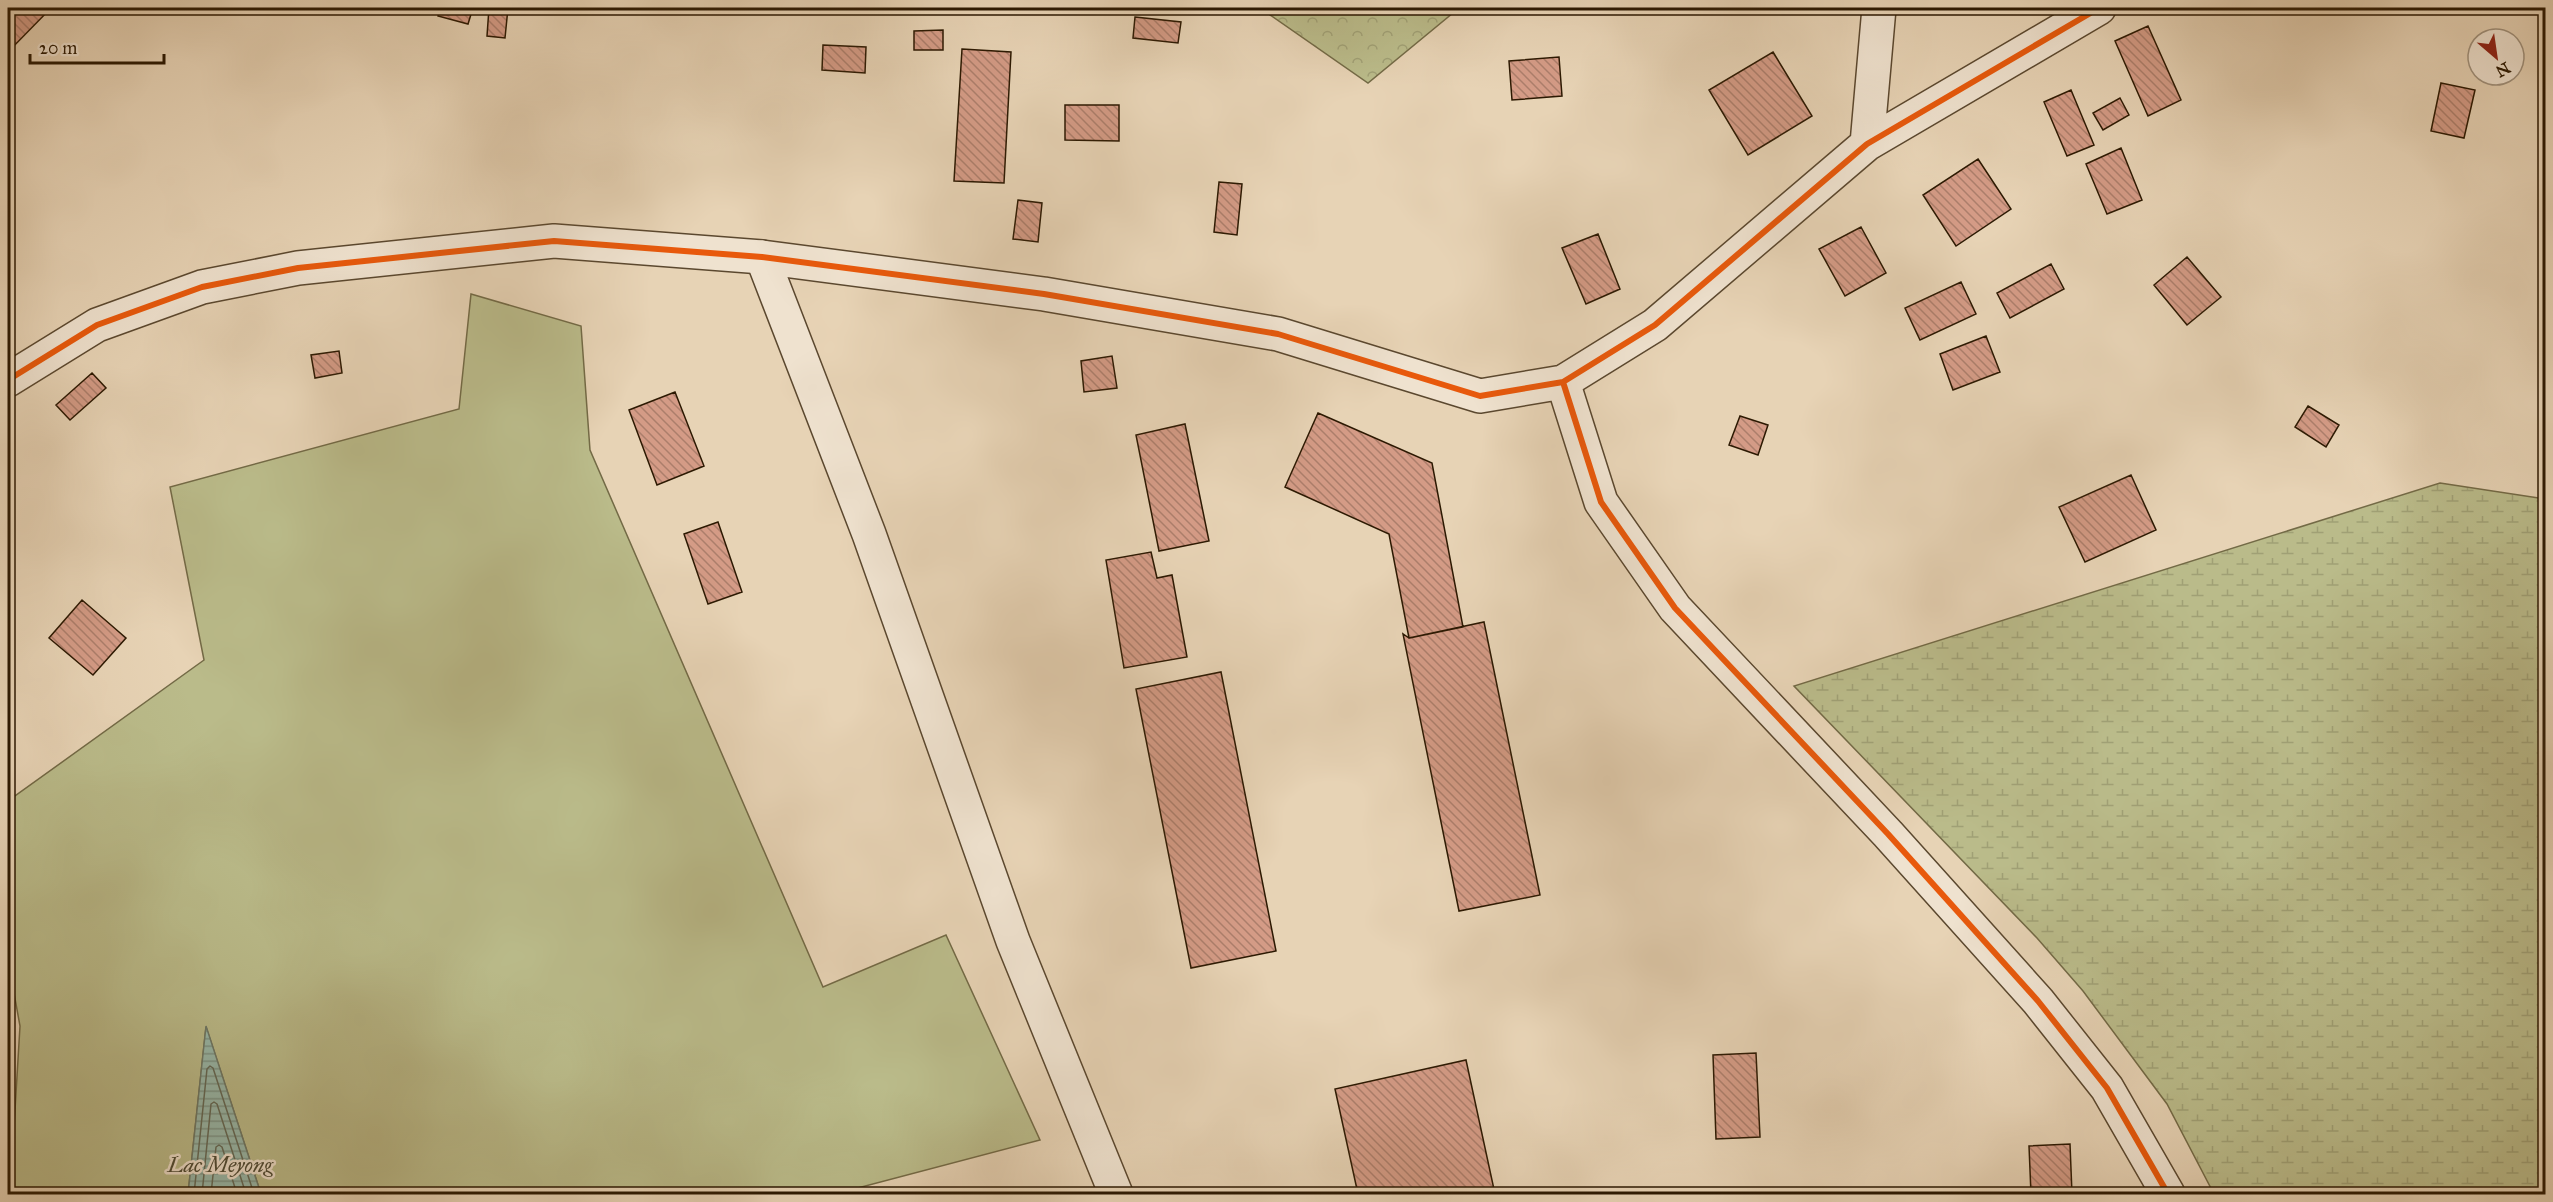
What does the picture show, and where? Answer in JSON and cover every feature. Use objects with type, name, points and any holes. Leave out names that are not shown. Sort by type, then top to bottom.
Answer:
[{"type":"street","points":[[1867,144],[1879,8]]},
{"type":"street","points":[[8,380],[97,325],[202,287],[298,268],[554,241],[762,257],[1044,294],[1278,334],[1480,396],[1563,382],[1654,325],[1867,144],[2099,8]]},
{"type":"street","points":[[762,257],[869,534],[1013,941],[1116,1194]]},
{"type":"street","points":[[1563,382],[1600,502],[1676,608],[1888,834],[2038,1001],[2107,1089],[2168,1194]]},
{"type":"green space","points":[[1260,8],[1459,8],[1368,83]]},
{"type":"green space","points":[[471,294],[581,326],[590,450],[823,987],[946,935],[1040,1140],[835,1194],[261,1194],[206,1027],[188,1194],[10,1194],[20,1026],[8,960],[8,801],[204,660],[170,487],[459,409]]},
{"type":"green space","points":[[2440,483],[2545,499],[2545,1194],[2214,1194],[2167,1104],[2083,991],[2037,938],[1794,686]]},
{"type":"water","name":"Lac Meyong","points":[[206,1026],[261,1194],[188,1194]]},
{"type":"building","points":[[8,8],[51,8],[8,52]]},
{"type":"building","points":[[440,8],[461,8],[472,11],[468,24],[438,16]]},
{"type":"building","points":[[489,8],[508,8],[505,38],[487,36]]},
{"type":"building","points":[[1135,17],[1181,22],[1178,43],[1133,38]]},
{"type":"building","points":[[2148,26],[2181,100],[2148,116],[2115,41]]},
{"type":"building","points":[[943,30],[943,50],[914,50],[914,31]]},
{"type":"building","points":[[823,45],[866,47],[865,73],[822,70]]},
{"type":"building","points":[[962,49],[1011,52],[1004,183],[954,181]]},
{"type":"building","points":[[1773,52],[1812,116],[1748,155],[1709,90]]},
{"type":"building","points":[[1559,57],[1562,96],[1512,100],[1509,61]]},
{"type":"building","points":[[2441,83],[2475,90],[2464,138],[2431,131]]},
{"type":"building","points":[[2071,90],[2094,145],[2067,156],[2044,102]]},
{"type":"building","points":[[2120,98],[2129,115],[2103,130],[2093,113]]},
{"type":"building","points":[[1065,105],[1119,105],[1119,141],[1065,140]]},
{"type":"building","points":[[2121,148],[2142,200],[2107,214],[2086,164]]},
{"type":"building","points":[[1978,159],[2011,209],[1956,246],[1923,195]]},
{"type":"building","points":[[1219,182],[1242,184],[1237,235],[1214,232]]},
{"type":"building","points":[[1018,200],[1042,203],[1038,242],[1013,239]]},
{"type":"building","points":[[1861,227],[1886,273],[1845,296],[1819,249]]},
{"type":"building","points":[[1598,234],[1620,289],[1586,304],[1562,248]]},
{"type":"building","points":[[2187,257],[2221,297],[2187,325],[2154,285]]},
{"type":"building","points":[[2051,264],[2064,289],[2010,318],[1997,293]]},
{"type":"building","points":[[1961,282],[1976,314],[1920,340],[1905,308]]},
{"type":"building","points":[[1986,336],[2000,372],[1953,390],[1940,354]]},
{"type":"building","points":[[339,351],[342,373],[315,378],[311,355]]},
{"type":"building","points":[[1112,356],[1117,388],[1084,392],[1081,361]]},
{"type":"building","points":[[92,373],[106,388],[70,420],[56,405]]},
{"type":"building","points":[[675,392],[704,466],[657,485],[629,410]]},
{"type":"building","points":[[2308,406],[2339,425],[2326,447],[2295,427]]},
{"type":"building","points":[[1318,413],[1432,463],[1463,627],[1409,638],[1389,534],[1285,487]]},
{"type":"building","points":[[1740,416],[1768,425],[1758,455],[1729,445]]},
{"type":"building","points":[[1185,424],[1209,541],[1159,551],[1136,435]]},
{"type":"building","points":[[2131,475],[2156,530],[2085,562],[2059,507]]},
{"type":"building","points":[[718,522],[742,592],[708,604],[684,534]]},
{"type":"building","points":[[1151,552],[1157,578],[1172,575],[1187,657],[1124,668],[1106,560]]},
{"type":"building","points":[[82,600],[126,638],[93,675],[49,638]]},
{"type":"building","points":[[1484,622],[1540,895],[1459,911],[1403,634],[1409,638]]},
{"type":"building","points":[[1221,672],[1276,951],[1191,968],[1136,689]]},
{"type":"building","points":[[1756,1053],[1760,1137],[1716,1139],[1713,1055]]},
{"type":"building","points":[[1466,1060],[1495,1194],[1358,1194],[1335,1089]]},
{"type":"building","points":[[2070,1144],[2072,1194],[2031,1194],[2029,1146]]},
{"type":"cycle path","points":[[8,380],[97,325],[202,287],[298,268],[554,241],[762,257],[1044,294],[1278,334],[1480,396],[1563,382],[1655,325],[1867,144],[2099,8]]},
{"type":"cycle path","points":[[1563,382],[1601,502],[1675,608],[1888,834],[2038,1001],[2107,1088],[2168,1194]]}]
